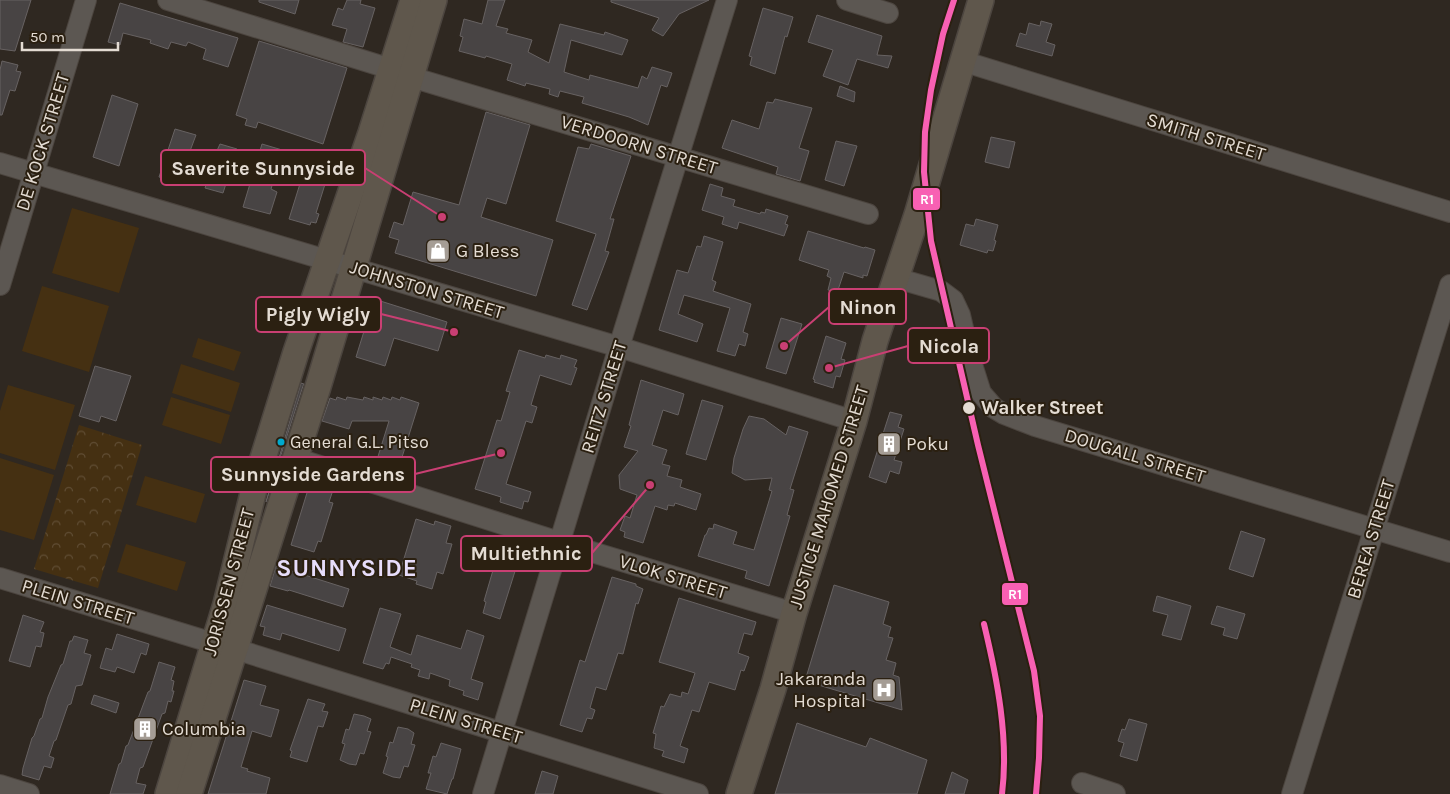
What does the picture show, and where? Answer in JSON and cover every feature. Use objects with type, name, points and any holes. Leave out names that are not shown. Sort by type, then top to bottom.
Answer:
[{"type":"main road","name":"JORISSEN STREET","points":[[190,794],[224,646],[228,596],[254,489],[296,352],[338,264],[394,130],[413,0]]},
{"type":"main road","name":"JORISSEN STREET","points":[[168,794],[295,458],[338,264],[368,141],[434,0]]},
{"type":"main road","name":"JUSTICE MAHOMED STREET","points":[[739,794],[773,689],[876,342],[917,215],[981,0]]},
{"type":"street","name":"DE KOCK STREET","points":[[0,284],[86,0]]},
{"type":"street","name":"VERDOORN STREET","points":[[168,0],[401,73],[868,214]]},
{"type":"street","name":"REITZ STREET","points":[[482,794],[618,347],[727,0]]},
{"type":"street","points":[[847,0],[888,13]]},
{"type":"street","name":"SMITH STREET","points":[[962,61],[1450,212]]},
{"type":"street","name":"JOHNSTON STREET","points":[[0,163],[618,347],[854,421]]},
{"type":"street","name":"DOUGALL STREET","points":[[896,278],[941,291],[953,300],[960,315],[978,389],[988,402],[1004,414],[1044,428],[1450,552]]},
{"type":"street","name":"BEREA STREET","points":[[1292,794],[1450,285]]},
{"type":"street","name":"VLOK STREET","points":[[295,458],[794,614]]},
{"type":"street","name":"PLEIN STREET","points":[[0,578],[698,794]]},
{"type":"street","points":[[1082,783],[1115,794]]},
{"type":"street","points":[[0,785],[28,794]]},
{"type":"green space","points":[[72,208],[139,228],[119,293],[52,273]]},
{"type":"green space","points":[[42,286],[109,306],[89,372],[22,351]]},
{"type":"green space","points":[[198,338],[241,352],[234,371],[192,357]]},
{"type":"green space","points":[[181,364],[240,383],[231,412],[172,393]]},
{"type":"green space","points":[[8,385],[75,405],[55,470],[0,453],[0,411]]},
{"type":"green space","points":[[171,397],[230,415],[221,444],[162,425]]},
{"type":"green space","points":[[79,425],[142,445],[98,588],[34,569]]},
{"type":"green space","points":[[0,458],[54,475],[34,540],[0,530]]},
{"type":"green space","points":[[145,476],[205,494],[196,523],[136,505]]},
{"type":"green space","points":[[126,544],[186,562],[177,591],[117,572]]},
{"type":"building","points":[[0,0],[31,0],[15,51],[0,49]]},
{"type":"building","points":[[259,0],[299,0],[295,14],[259,2]]},
{"type":"building","points":[[347,0],[361,0],[360,4],[375,8],[363,47],[343,42],[347,29],[332,25],[338,8],[343,10]]},
{"type":"building","points":[[488,0],[505,0],[496,26],[508,29],[506,33],[532,40],[528,52],[549,63],[560,24],[604,35],[605,32],[628,40],[622,55],[571,40],[564,72],[589,80],[590,75],[638,88],[642,76],[647,79],[652,67],[672,73],[667,87],[661,85],[648,125],[629,117],[582,103],[584,97],[560,91],[558,97],[549,94],[550,89],[526,83],[525,86],[507,80],[512,64],[486,56],[485,58],[459,51],[463,37],[460,36],[464,19],[482,24]]},
{"type":"building","points":[[611,0],[709,0],[679,14],[663,36],[652,30],[659,18],[611,2]]},
{"type":"building","points":[[120,3],[238,38],[228,67],[203,59],[206,49],[188,42],[186,46],[171,42],[168,49],[150,43],[151,40],[123,33],[120,45],[108,42]]},
{"type":"building","points":[[763,8],[793,17],[787,37],[785,36],[775,74],[750,65],[752,57],[749,56]]},
{"type":"building","points":[[817,15],[882,36],[877,55],[892,56],[888,68],[857,59],[848,85],[823,76],[833,50],[808,42]]},
{"type":"building","points":[[1041,21],[1052,24],[1046,42],[1055,45],[1052,56],[1016,46],[1020,33],[1026,35],[1029,23],[1040,26]]},
{"type":"building","points":[[259,41],[347,68],[323,144],[258,122],[256,128],[245,125],[247,119],[236,115]]},
{"type":"building","points":[[2,61],[18,65],[16,71],[21,72],[15,91],[10,90],[2,115],[0,115],[0,70]]},
{"type":"building","points":[[840,86],[855,92],[854,102],[837,96]]},
{"type":"building","points":[[112,95],[138,104],[119,166],[93,157]]},
{"type":"building","points":[[775,99],[812,108],[799,148],[809,151],[800,181],[776,174],[778,167],[722,148],[732,120],[759,129],[767,102],[773,103]]},
{"type":"building","points":[[486,112],[530,125],[506,204],[487,198],[481,217],[553,240],[536,296],[395,253],[399,240],[389,237],[394,222],[403,225],[413,192],[459,205]]},
{"type":"building","points":[[175,129],[196,135],[178,183],[159,177]]},
{"type":"building","points":[[991,137],[1015,142],[1009,168],[985,162]]},
{"type":"building","points":[[836,141],[857,146],[844,186],[825,180]]},
{"type":"building","points":[[220,144],[237,149],[223,193],[205,188],[209,177],[203,175],[209,153],[215,155]]},
{"type":"building","points":[[262,144],[289,152],[283,168],[278,166],[271,189],[277,192],[270,214],[243,207]]},
{"type":"building","points":[[591,144],[631,156],[610,219],[614,219],[605,251],[609,252],[587,310],[572,305],[596,234],[556,221],[578,147],[589,149]]},
{"type":"building","points":[[308,158],[331,165],[316,213],[319,214],[316,223],[311,222],[310,225],[289,219]]},
{"type":"building","points":[[710,184],[723,188],[721,196],[735,200],[733,206],[760,214],[761,212],[765,213],[766,209],[788,216],[785,224],[788,225],[784,236],[739,222],[737,229],[722,224],[724,217],[702,210]]},
{"type":"building","points":[[976,219],[998,225],[993,251],[988,250],[987,253],[960,245],[966,224],[974,226]]},
{"type":"building","points":[[808,231],[875,250],[867,276],[863,275],[863,278],[844,272],[837,293],[828,290],[831,278],[827,276],[829,270],[799,260]]},
{"type":"building","points":[[704,236],[723,242],[712,280],[716,282],[713,291],[751,304],[743,332],[748,334],[745,346],[739,344],[735,356],[717,351],[730,308],[684,295],[678,314],[703,324],[697,342],[659,330],[677,270],[688,273],[697,246],[701,247]]},
{"type":"building","points":[[374,299],[447,322],[438,351],[394,338],[385,366],[356,357]]},
{"type":"building","points":[[781,318],[802,324],[786,374],[766,368]]},
{"type":"building","points":[[826,336],[846,343],[841,359],[845,360],[840,377],[836,376],[833,388],[814,382],[815,380],[813,379]]},
{"type":"building","points":[[519,350],[545,358],[546,355],[560,359],[561,355],[577,360],[574,367],[577,368],[571,385],[540,375],[531,405],[537,407],[532,423],[526,421],[506,484],[531,492],[528,502],[524,501],[522,509],[500,502],[501,497],[475,489],[497,420],[501,421],[510,392],[506,391]]},
{"type":"building","points":[[95,366],[131,376],[116,421],[101,416],[99,422],[79,416]]},
{"type":"building","points":[[641,380],[684,394],[678,415],[663,410],[652,445],[667,450],[662,464],[670,466],[667,476],[682,480],[680,487],[701,494],[696,510],[675,503],[674,506],[668,505],[667,510],[655,506],[643,543],[624,537],[625,532],[620,530],[625,516],[630,518],[637,495],[620,489],[619,475],[638,451],[624,447],[631,426],[629,425]]},
{"type":"building","points":[[301,383],[304,384],[266,502]]},
{"type":"building","points":[[337,397],[346,400],[347,397],[363,400],[364,397],[373,400],[373,397],[382,400],[383,397],[391,400],[392,397],[400,400],[401,397],[419,403],[398,470],[376,463],[389,421],[352,421],[349,429],[322,421],[330,398],[336,400]]},
{"type":"building","points":[[702,400],[723,406],[706,460],[686,454]]},
{"type":"building","name":"Poku","points":[[890,412],[902,415],[898,427],[904,429],[894,460],[902,462],[899,474],[890,471],[886,483],[869,477]]},
{"type":"building","points":[[749,416],[764,419],[786,435],[789,426],[808,432],[790,489],[794,490],[787,515],[790,516],[769,586],[745,578],[747,571],[698,556],[705,535],[709,528],[713,529],[714,524],[737,532],[733,544],[754,550],[772,491],[769,490],[772,478],[745,480],[732,473],[734,458]]},
{"type":"building","points":[[310,483],[333,490],[329,502],[333,503],[321,542],[318,541],[314,552],[291,545]]},
{"type":"building","points":[[416,519],[434,525],[435,521],[451,526],[446,543],[452,544],[443,574],[437,572],[432,589],[416,584],[417,581],[399,575]]},
{"type":"building","points":[[1241,531],[1265,539],[1253,577],[1229,569]]},
{"type":"building","points":[[504,543],[522,549],[500,619],[483,613],[486,602],[484,601],[496,560],[499,561]]},
{"type":"building","points":[[276,566],[349,589],[343,607],[270,586]]},
{"type":"building","points":[[612,577],[636,584],[636,586],[643,589],[638,604],[636,603],[623,654],[618,653],[606,690],[596,687],[590,708],[595,710],[592,719],[587,718],[582,732],[560,725],[580,660],[585,662]]},
{"type":"building","points":[[834,585],[889,602],[883,624],[891,627],[888,637],[893,638],[886,660],[896,663],[893,675],[899,677],[902,710],[805,681]]},
{"type":"building","points":[[1157,596],[1191,606],[1181,640],[1162,635],[1168,615],[1153,611]]},
{"type":"building","points":[[679,598],[756,622],[752,635],[744,633],[738,653],[749,657],[744,671],[741,670],[735,690],[709,682],[699,712],[692,710],[680,746],[688,749],[684,763],[662,756],[664,751],[654,748],[656,734],[653,733],[661,706],[664,707],[670,694],[681,697],[682,692],[688,694],[695,673],[659,662]]},
{"type":"building","points":[[267,605],[346,629],[339,651],[282,633],[280,640],[263,635],[265,627],[260,626]]},
{"type":"building","points":[[1217,606],[1245,614],[1237,639],[1223,635],[1225,628],[1211,624]]},
{"type":"building","points":[[380,608],[401,614],[390,647],[411,655],[417,635],[461,649],[467,630],[484,636],[471,679],[483,683],[478,700],[463,695],[464,691],[449,686],[450,680],[430,673],[429,679],[418,676],[420,670],[411,667],[412,664],[391,657],[389,664],[386,663],[383,669],[363,663]]},
{"type":"building","points":[[23,615],[44,622],[40,632],[44,633],[41,647],[36,646],[30,667],[9,661]]},
{"type":"building","points":[[117,634],[149,644],[146,655],[141,653],[134,673],[117,667],[115,672],[100,668],[106,648],[112,650]]},
{"type":"building","points":[[74,636],[88,640],[84,653],[91,655],[82,685],[76,686],[71,704],[68,705],[56,740],[54,741],[49,756],[54,758],[51,768],[44,766],[39,780],[22,775],[32,738],[42,718],[48,697],[63,664],[70,641],[72,641]]},
{"type":"building","name":"Columbia","points":[[159,662],[175,667],[171,680],[174,681],[172,691],[174,691],[171,702],[168,701],[165,713],[162,714],[143,767],[140,768],[136,783],[146,785],[143,794],[110,794],[119,764],[150,691]]},
{"type":"building","points":[[244,680],[266,686],[260,705],[279,710],[271,737],[252,731],[241,767],[248,769],[247,771],[270,778],[266,794],[208,794]]},
{"type":"building","points":[[94,695],[119,703],[116,713],[91,704]]},
{"type":"building","points":[[308,699],[325,704],[322,711],[328,712],[323,727],[318,726],[307,762],[290,757],[292,751],[290,750]]},
{"type":"building","points":[[354,714],[371,719],[367,731],[371,732],[364,754],[360,753],[356,765],[340,760],[345,744],[342,743],[346,729],[349,730]]},
{"type":"building","points":[[1129,719],[1147,724],[1137,761],[1120,756],[1124,743],[1118,741],[1122,729],[1125,730]]},
{"type":"building","points":[[797,723],[866,747],[870,738],[927,760],[917,794],[775,794]]},
{"type":"building","points":[[398,727],[408,729],[414,733],[411,744],[415,745],[408,767],[404,766],[400,778],[383,773],[390,742],[393,743]]},
{"type":"building","points":[[441,743],[461,749],[447,794],[426,789],[431,773],[428,773],[433,756],[436,757]]},
{"type":"building","points":[[542,771],[558,776],[553,794],[535,794]]},
{"type":"building","points":[[952,772],[968,780],[964,794],[945,794]]},
{"type":"transit line","name":"R1","points":[[954,0],[943,34],[931,90],[925,132],[924,172],[931,241],[978,445],[1034,671],[1040,716],[1036,794]]},
{"type":"transit line","name":"R1","points":[[984,624],[1001,708],[1004,751],[1002,794]]},
{"type":"place","name":"Saverite Sunnyside","points":[[442,217]]},
{"type":"place","name":"G Bless","points":[[438,251]]},
{"type":"place","name":"Pigly Wigly","points":[[454,332]]},
{"type":"place","name":"Ninon","points":[[784,346]]},
{"type":"place","name":"Nicola","points":[[829,368]]},
{"type":"place","name":"Walker Street","points":[[969,408]]},
{"type":"place","name":"General G.L. Pitso","points":[[281,442]]},
{"type":"place","name":"Poku","points":[[889,444]]},
{"type":"place","name":"Sunnyside Gardens","points":[[501,453]]},
{"type":"place","name":"Multiethnic","points":[[650,485]]},
{"type":"place","name":"Jakaranda Hospital","points":[[884,690]]},
{"type":"place","name":"Columbia","points":[[145,729]]},
{"type":"district","name":"SUNNYSIDE","points":[[347,568]]}]
